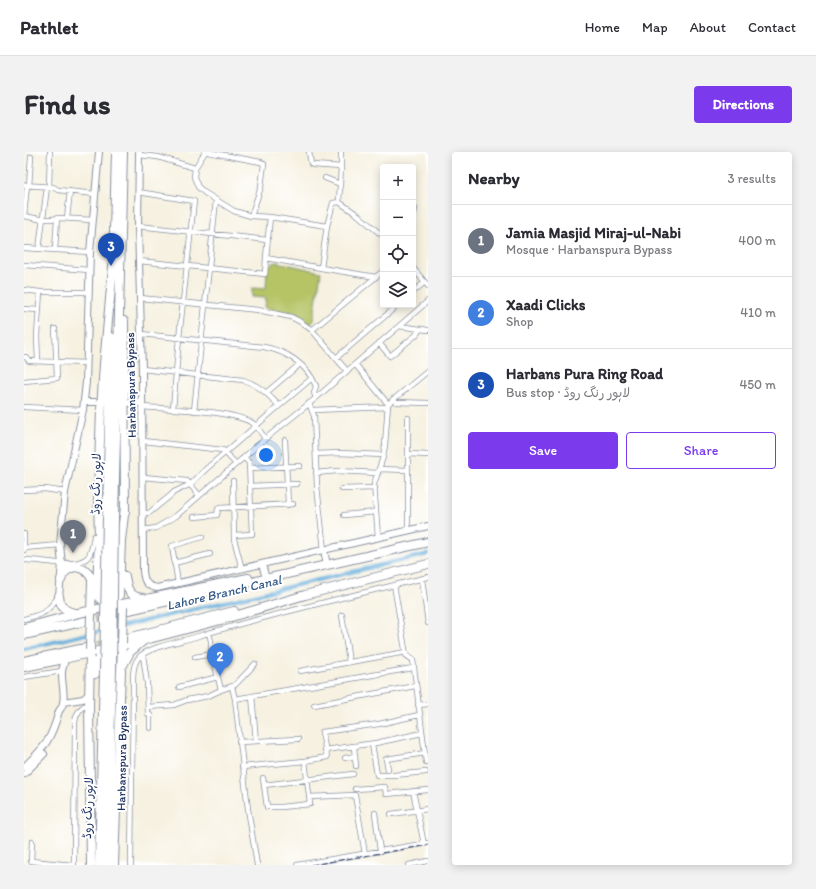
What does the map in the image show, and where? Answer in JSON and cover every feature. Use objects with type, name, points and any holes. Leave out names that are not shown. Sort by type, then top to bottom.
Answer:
[{"type":"highway","name":"لاہور رنگ روڈ","points":[[116,152],[117,266]]},
{"type":"highway","name":"لاہور رنگ روڈ","points":[[107,865],[108,671],[111,518],[117,266],[123,152]]},
{"type":"highway","points":[[117,266],[104,364],[98,496],[97,592],[99,598],[104,602],[115,601],[119,595],[125,507]]},
{"type":"highway","points":[[114,865],[120,680],[124,642],[125,607],[125,330],[117,266]]},
{"type":"highway","points":[[91,865],[88,651],[94,536],[98,496]]},
{"type":"highway","points":[[24,636],[89,615],[125,607],[208,593],[279,575],[428,542]]},
{"type":"highway","points":[[62,564],[79,567],[88,571],[92,580]]},
{"type":"highway","points":[[124,642],[149,639],[221,620],[305,595],[428,564]]},
{"type":"highway","points":[[61,580],[62,575],[69,569],[79,567]]},
{"type":"highway","points":[[125,607],[148,598],[265,574],[279,575]]},
{"type":"highway","points":[[125,576],[129,593],[138,598],[148,598]]},
{"type":"highway","points":[[24,660],[88,651],[264,603],[305,595]]},
{"type":"highway","points":[[59,596],[65,610],[89,615]]},
{"type":"highway","points":[[24,628],[80,613],[87,607],[91,596]]},
{"type":"highway","points":[[120,680],[124,662],[130,652],[138,644],[149,639]]},
{"type":"highway","points":[[24,667],[64,659],[88,651]]},
{"type":"highway","points":[[91,789],[94,754],[95,667],[97,660],[106,655],[113,657],[118,663],[120,680]]},
{"type":"highway","points":[[75,656],[85,662],[89,676]]},
{"type":"highway","name":"لاہور رنگ روڈ","points":[[99,865],[108,671]]},
{"type":"street","points":[[39,249],[42,219],[48,187],[50,152]]},
{"type":"street","points":[[24,619],[43,614],[59,596],[62,564],[60,545],[66,492],[84,402],[87,363],[90,252],[99,152]]},
{"type":"street","points":[[251,216],[261,187],[263,163],[206,152],[195,168],[194,177],[198,187],[216,200],[234,211],[251,216],[270,217],[327,226]]},
{"type":"street","points":[[309,152],[311,164],[313,165],[341,167]]},
{"type":"street","points":[[339,202],[341,152]]},
{"type":"street","points":[[139,153],[159,155],[195,168]]},
{"type":"street","name":"Harbanspura Bypass","points":[[139,153],[138,261],[144,477],[143,571],[145,583],[148,586],[157,588],[178,583]]},
{"type":"street","points":[[31,157],[24,216],[42,219],[67,218],[92,220]]},
{"type":"street","points":[[325,178],[340,184]]},
{"type":"street","points":[[27,185],[95,194]]},
{"type":"street","points":[[67,218],[70,191]]},
{"type":"street","points":[[138,192],[194,201],[179,338],[174,409]]},
{"type":"street","points":[[194,411],[216,200]]},
{"type":"street","points":[[321,268],[327,226],[333,203],[339,202],[358,214],[380,233]]},
{"type":"street","points":[[138,261],[265,274],[270,217]]},
{"type":"street","points":[[55,250],[57,218]]},
{"type":"street","points":[[138,226],[268,240]]},
{"type":"street","points":[[24,248],[90,252]]},
{"type":"street","points":[[266,258],[376,277]]},
{"type":"street","points":[[24,265],[90,270]]},
{"type":"street","points":[[312,330],[382,272]]},
{"type":"street","points":[[416,272],[426,284],[416,290]]},
{"type":"street","points":[[24,290],[40,292],[89,292]]},
{"type":"street","points":[[38,361],[36,336],[40,292]]},
{"type":"street","points":[[140,298],[258,310],[287,316],[299,321],[312,330],[346,371]]},
{"type":"street","points":[[143,530],[151,530],[161,526],[176,516],[428,301]]},
{"type":"street","points":[[336,358],[394,308]]},
{"type":"street","points":[[24,309],[39,310]]},
{"type":"street","points":[[399,326],[428,330]]},
{"type":"street","points":[[24,381],[57,378],[55,329]]},
{"type":"street","points":[[379,343],[390,356],[420,329]]},
{"type":"street","points":[[141,334],[273,348],[285,353],[300,364],[312,378],[316,386],[314,393],[316,398]]},
{"type":"street","points":[[24,357],[26,357],[29,361],[87,363]]},
{"type":"street","points":[[266,392],[300,364]]},
{"type":"street","points":[[355,364],[388,405]]},
{"type":"street","points":[[142,370],[176,372],[243,380],[254,383],[266,392],[279,406]]},
{"type":"street","points":[[378,537],[375,488],[383,455],[387,429],[388,405],[393,399],[428,371]]},
{"type":"street","points":[[143,513],[149,513],[174,492],[191,484],[206,468],[255,425],[312,378]]},
{"type":"street","points":[[393,399],[396,402],[428,403]]},
{"type":"street","points":[[84,402],[95,402]]},
{"type":"street","points":[[130,403],[228,415],[246,419],[255,425],[265,439]]},
{"type":"street","points":[[310,403],[314,416],[316,473],[327,565]]},
{"type":"street","points":[[313,410],[388,405]]},
{"type":"street","points":[[24,407],[83,410]]},
{"type":"street","points":[[408,418],[408,530]]},
{"type":"street","points":[[194,517],[217,516],[218,508],[291,504],[287,484],[285,440]]},
{"type":"street","points":[[143,441],[223,450],[236,464]]},
{"type":"street","points":[[316,454],[340,453],[383,455]]},
{"type":"street","points":[[408,454],[428,455]]},
{"type":"street","points":[[234,535],[252,534],[249,462],[244,457]]},
{"type":"street","points":[[249,468],[300,466]]},
{"type":"street","points":[[316,473],[337,471],[407,470]]},
{"type":"street","points":[[144,477],[187,481],[191,484],[199,496]]},
{"type":"street","points":[[233,481],[232,507],[234,535],[242,569]]},
{"type":"street","points":[[250,486],[297,484]]},
{"type":"street","points":[[342,490],[375,488]]},
{"type":"street","points":[[24,490],[45,489],[66,492]]},
{"type":"street","points":[[344,516],[376,512]]},
{"type":"street","points":[[202,537],[172,546],[178,583],[428,526]]},
{"type":"street","points":[[24,534],[24,549],[60,545]]},
{"type":"street","points":[[24,560],[57,562],[62,564],[84,560],[90,554],[94,536]]},
{"type":"street","points":[[174,563],[210,554]]},
{"type":"street","points":[[262,564],[265,574]]},
{"type":"street","points":[[150,728],[147,683],[143,655],[153,650],[225,628],[428,577]]},
{"type":"street","points":[[422,579],[428,623]]},
{"type":"street","points":[[394,585],[406,652],[408,657],[411,657],[413,660],[415,686],[426,762]]},
{"type":"street","points":[[342,615],[349,662]]},
{"type":"street","points":[[221,620],[225,628]]},
{"type":"street","points":[[209,633],[212,654],[221,690]]},
{"type":"street","points":[[300,671],[406,652]]},
{"type":"street","points":[[195,657],[212,654]]},
{"type":"street","name":"Harbanspura Bypass","points":[[131,865],[134,667],[137,659],[143,655]]},
{"type":"street","points":[[24,767],[29,762],[42,757],[54,736],[63,712],[62,671],[64,659]]},
{"type":"street","points":[[148,707],[174,705],[187,700],[208,696],[232,687],[255,664]]},
{"type":"street","points":[[235,699],[413,668]]},
{"type":"street","points":[[24,678],[62,671]]},
{"type":"street","points":[[179,687],[218,677]]},
{"type":"street","points":[[314,705],[415,686]]},
{"type":"street","points":[[232,687],[235,699],[242,767],[257,865]]},
{"type":"street","points":[[63,702],[83,699],[89,694]]},
{"type":"street","points":[[252,696],[256,741]]},
{"type":"street","points":[[32,842],[31,861],[73,865],[75,722],[76,716],[85,705],[89,704]]},
{"type":"street","points":[[418,705],[428,704]]},
{"type":"street","points":[[242,767],[305,761],[327,757],[322,732],[379,724],[419,715]]},
{"type":"street","points":[[325,750],[372,744],[422,733]]},
{"type":"street","points":[[239,742],[298,739]]},
{"type":"street","points":[[372,744],[377,775],[426,772]]},
{"type":"street","points":[[354,747],[356,766]]},
{"type":"street","points":[[388,769],[386,759],[425,753]]},
{"type":"street","points":[[344,758],[355,756]]},
{"type":"street","points":[[263,778],[267,807],[310,804],[305,761]]},
{"type":"street","points":[[24,774],[29,762]]},
{"type":"street","points":[[264,785],[353,774]]},
{"type":"street","points":[[355,789],[384,787],[386,794],[428,790]]},
{"type":"street","points":[[297,865],[426,843],[413,791]]},
{"type":"street","points":[[309,797],[355,795],[365,854]]},
{"type":"street","points":[[391,814],[428,809]]},
{"type":"street","points":[[375,813],[380,851]]},
{"type":"street","points":[[409,865],[428,862]]},
{"type":"green space","points":[[277,262],[321,272],[313,322],[310,324],[295,313],[265,308],[266,298],[252,297],[252,288],[266,289],[267,269],[273,263]]},
{"type":"waterway","name":"Lahore Branch Canal","points":[[123,626],[428,554]]},
{"type":"waterway","name":"Lahore Branch Canal","points":[[24,649],[104,630]]},
{"type":"tunnel","points":[[86,621],[128,611]]},
{"type":"tunnel","points":[[85,648],[127,638]]},
{"type":"railway","points":[[311,865],[428,845]]},
{"type":"place","name":"Harbans Pura Ring Road","points":[[111,266]]},
{"type":"place","name":"Jamia Masjid Miraj-ul-Nabi","points":[[73,553]]},
{"type":"place","name":"Xaadi Clicks","points":[[220,676]]}]
